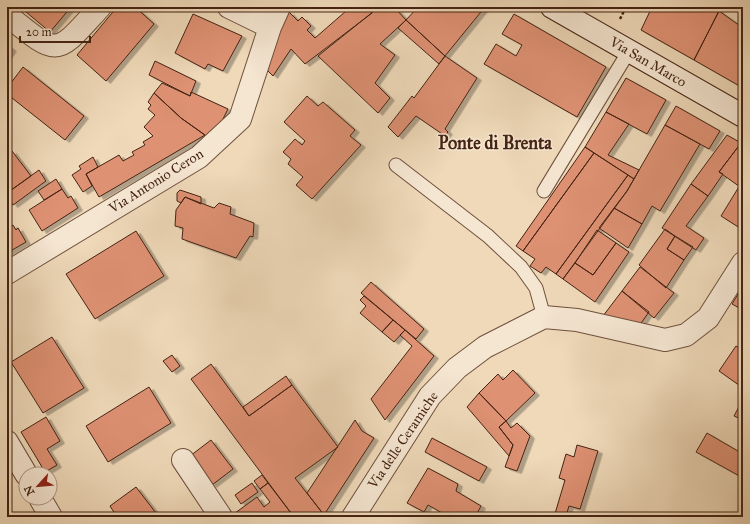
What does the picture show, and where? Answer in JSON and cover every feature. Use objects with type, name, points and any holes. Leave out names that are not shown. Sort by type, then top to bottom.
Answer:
[{"type":"street","points":[[7,15],[37,40],[49,46],[58,47],[69,40],[100,7]]},
{"type":"street","points":[[229,7],[270,27]]},
{"type":"street","name":"Via Antonio Ceron","points":[[7,273],[199,156],[240,119],[270,27],[279,7]]},
{"type":"street","name":"Via San Marco","points":[[552,7],[743,116]]},
{"type":"street","points":[[544,317],[578,320],[665,340],[686,335],[708,318],[743,263]]},
{"type":"street","name":"Via delle Ceramiche","points":[[353,517],[430,396],[457,368],[485,347],[544,317]]},
{"type":"street","points":[[7,442],[21,466]]},
{"type":"street","points":[[182,460],[221,517]]},
{"type":"street","points":[[45,506],[51,517]]},
{"type":"lane","points":[[544,191],[629,51]]},
{"type":"lane","points":[[396,165],[488,236],[521,268],[536,288],[544,317]]},
{"type":"path","points":[[619,21],[626,7]]},
{"type":"building","points":[[20,7],[71,7],[50,32]]},
{"type":"building","points":[[117,7],[135,7],[154,24],[106,81],[77,55]]},
{"type":"building","points":[[342,7],[366,7],[372,13],[305,64],[291,49],[273,76],[262,65],[289,12],[298,21],[302,17],[311,26],[307,30],[315,38],[346,11]]},
{"type":"building","points":[[379,7],[394,7],[406,20],[380,44],[395,55],[375,83],[390,98],[378,113],[318,56]]},
{"type":"building","points":[[418,7],[485,7],[445,56],[406,20]]},
{"type":"building","points":[[652,7],[715,7],[719,11],[694,60],[641,30]]},
{"type":"building","points":[[719,11],[743,28],[743,88],[694,60]]},
{"type":"building","points":[[193,14],[242,36],[223,71],[208,64],[205,69],[175,53]]},
{"type":"building","points":[[514,14],[606,67],[577,117],[484,64],[496,44],[516,56],[522,45],[502,34]]},
{"type":"building","points":[[406,20],[445,56],[439,64],[398,28]]},
{"type":"building","points":[[7,45],[12,49],[7,56]]},
{"type":"building","points":[[445,56],[477,78],[445,129],[448,132],[445,136],[416,116],[398,137],[388,127],[412,96],[414,98]]},
{"type":"building","points":[[155,61],[196,81],[190,96],[149,75]]},
{"type":"building","points":[[23,67],[84,116],[65,140],[7,94],[7,88]]},
{"type":"building","points":[[626,78],[666,100],[647,134],[606,112]]},
{"type":"building","points":[[162,83],[190,96],[191,92],[228,109],[220,125],[209,138],[181,118],[154,93]]},
{"type":"building","points":[[154,93],[181,118],[205,135],[99,197],[86,174],[119,155],[123,161],[134,155],[132,152],[145,145],[143,142],[153,136],[144,127],[155,115],[148,109],[151,105],[148,102]]},
{"type":"building","points":[[307,96],[318,106],[323,102],[355,130],[350,136],[361,145],[312,199],[296,185],[303,177],[288,164],[291,159],[283,152],[295,139],[302,145],[305,141],[284,122]]},
{"type":"building","points":[[676,106],[720,131],[709,149],[665,125]]},
{"type":"building","points":[[606,112],[629,124],[608,155],[639,170],[634,179],[585,147]]},
{"type":"building","points":[[665,125],[700,144],[660,211],[652,206],[642,224],[614,208],[627,191]]},
{"type":"building","points":[[727,135],[741,143],[719,172],[723,174],[708,196],[691,184]]},
{"type":"building","points":[[741,143],[743,144],[743,189],[719,172]]},
{"type":"building","points":[[585,147],[594,153],[523,251],[516,246]]},
{"type":"building","points":[[12,151],[31,176],[7,193],[7,155]]},
{"type":"building","points":[[594,153],[628,175],[556,274],[546,267],[541,273],[530,266],[535,259],[523,251]]},
{"type":"building","points":[[93,157],[98,167],[86,174],[92,186],[83,192],[72,175],[81,169],[79,166]]},
{"type":"building","points":[[39,170],[46,181],[13,205],[7,196],[7,193]]},
{"type":"building","points":[[628,175],[634,179],[627,191],[563,279],[556,274]]},
{"type":"building","points":[[56,179],[62,189],[44,200],[38,191]]},
{"type":"building","points":[[691,184],[708,196],[686,226],[704,238],[696,250],[662,228]]},
{"type":"building","points":[[740,185],[743,189],[743,230],[721,216]]},
{"type":"building","points":[[62,189],[68,198],[71,196],[78,208],[42,231],[29,210]]},
{"type":"building","points":[[180,190],[201,197],[201,204],[185,197],[181,203],[177,201],[177,193]]},
{"type":"building","points":[[185,197],[214,208],[219,203],[231,207],[230,214],[254,223],[253,237],[250,236],[236,258],[182,239],[183,228],[175,226],[176,210]]},
{"type":"building","points":[[614,208],[642,224],[628,248],[599,228]]},
{"type":"building","points":[[13,225],[16,230],[18,228],[26,242],[7,253],[7,228]]},
{"type":"building","points":[[665,229],[675,236],[667,249],[684,260],[666,288],[639,265]]},
{"type":"building","points":[[597,230],[616,243],[593,275],[575,263]]},
{"type":"building","points":[[136,231],[164,276],[95,319],[66,274]]},
{"type":"building","points":[[675,236],[693,247],[684,260],[667,249]]},
{"type":"building","points":[[616,243],[629,252],[595,302],[563,279],[575,263],[593,275]]},
{"type":"building","points":[[640,267],[674,293],[654,318],[622,291]]},
{"type":"building","points":[[371,282],[424,329],[416,339],[361,293]]},
{"type":"building","points":[[743,286],[743,310],[732,304]]},
{"type":"building","points":[[622,291],[649,312],[639,326],[603,316]]},
{"type":"building","points":[[364,296],[393,320],[382,332],[360,313],[366,306],[360,300]]},
{"type":"building","points":[[393,320],[405,330],[394,342],[382,332]]},
{"type":"building","points":[[405,330],[434,356],[385,420],[371,399],[412,346],[400,335]]},
{"type":"building","points":[[52,337],[84,388],[43,413],[11,362]]},
{"type":"building","points":[[736,346],[743,350],[743,388],[719,371]]},
{"type":"building","points":[[172,355],[180,366],[172,372],[163,361]]},
{"type":"building","points":[[211,364],[249,416],[292,385],[338,447],[295,478],[324,515],[323,517],[294,517],[191,379]]},
{"type":"building","points":[[513,370],[535,393],[506,421],[479,393],[498,374],[503,380]]},
{"type":"building","points":[[286,376],[292,385],[249,416],[243,407]]},
{"type":"building","points":[[149,387],[171,423],[108,462],[86,426]]},
{"type":"building","points":[[479,393],[506,421],[499,427],[513,445],[509,456],[467,407]]},
{"type":"building","points":[[743,399],[743,420],[734,416]]},
{"type":"building","points":[[46,417],[60,441],[47,449],[57,465],[41,466],[21,432]]},
{"type":"building","points":[[355,420],[362,431],[374,438],[324,515],[307,493]]},
{"type":"building","points":[[506,421],[511,428],[517,423],[530,436],[517,471],[505,467],[513,445],[499,427]]},
{"type":"building","points":[[707,433],[743,454],[743,478],[696,452]]},
{"type":"building","points":[[432,438],[487,467],[479,481],[425,452]]},
{"type":"building","points":[[211,440],[233,469],[212,485],[190,456]]},
{"type":"building","points":[[577,445],[598,451],[580,509],[569,506],[566,516],[571,517],[554,517],[565,480],[559,478],[566,454],[574,457]]},
{"type":"building","points":[[428,468],[458,484],[456,491],[481,506],[475,517],[449,517],[428,505],[424,512],[407,503]]},
{"type":"building","points":[[262,475],[268,483],[260,489],[254,481]]},
{"type":"building","points":[[252,483],[258,492],[241,504],[235,495]]},
{"type":"building","points":[[268,483],[294,517],[231,516],[257,497],[264,507],[270,502],[260,489]]},
{"type":"building","points":[[136,487],[159,517],[117,517],[110,506]]},
{"type":"building","points":[[7,509],[12,517],[7,517]]},
{"type":"building","points":[[401,513],[407,517],[399,517]]},
{"type":"district","name":"Ponte di Brenta","points":[[495,143]]}]
